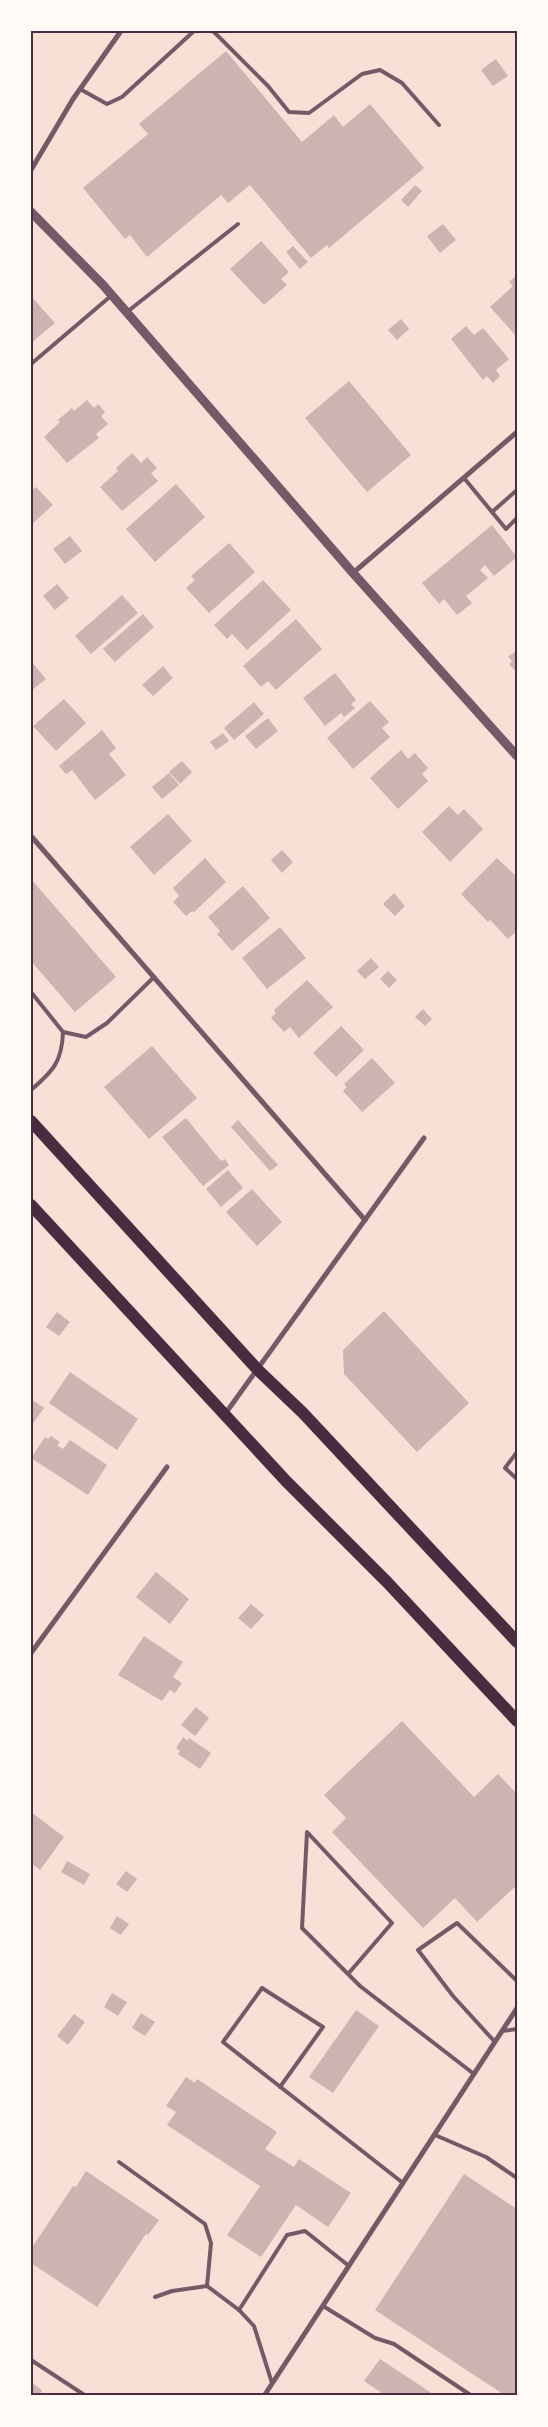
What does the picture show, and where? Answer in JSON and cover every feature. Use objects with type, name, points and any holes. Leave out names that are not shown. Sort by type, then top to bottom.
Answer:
[{"type":"main road","points":[[31,1121],[257,1369],[303,1413],[517,1642]]},
{"type":"main road","points":[[31,1205],[225,1414],[517,1721]]},
{"type":"street","points":[[31,170],[80,89],[121,31]]},
{"type":"street","points":[[31,212],[112,295],[353,573],[517,756]]},
{"type":"street","points":[[353,573],[517,432]]},
{"type":"street","points":[[31,836],[365,1220]]},
{"type":"street","points":[[225,1414],[424,1138]]},
{"type":"street","points":[[31,1653],[167,1467]]},
{"type":"street","points":[[264,2396],[517,2008]]},
{"type":"lane","points":[[80,89],[107,104],[122,97],[194,31]]},
{"type":"lane","points":[[213,31],[268,86],[289,112],[309,113],[362,74],[380,70],[402,83],[439,125]]},
{"type":"lane","points":[[127,312],[238,224]]},
{"type":"lane","points":[[31,364],[112,295]]},
{"type":"lane","points":[[464,478],[506,529],[517,518]]},
{"type":"lane","points":[[492,512],[517,490]]},
{"type":"lane","points":[[31,992],[63,1032],[86,1037],[107,1023],[154,977]]},
{"type":"lane","points":[[31,1090],[52,1072],[62,1051],[63,1032]]},
{"type":"lane","points":[[517,1452],[505,1468],[517,1479]]},
{"type":"lane","points":[[348,1974],[392,1923],[307,1832],[302,1928],[348,1974],[360,1986],[474,2074]]},
{"type":"lane","points":[[495,2042],[453,1996],[418,1950],[457,1923],[517,1982]]},
{"type":"lane","points":[[280,2086],[323,2027],[262,1988],[223,2042],[403,2183]]},
{"type":"lane","points":[[502,2031],[517,2029]]},
{"type":"lane","points":[[435,2135],[486,2157],[517,2178]]},
{"type":"lane","points":[[118,2162],[205,2224],[211,2243],[207,2286]]},
{"type":"lane","points":[[239,2310],[287,2235],[305,2231],[349,2266]]},
{"type":"lane","points":[[156,2298],[172,2291],[207,2286],[239,2310],[254,2326],[272,2383]]},
{"type":"lane","points":[[323,2306],[375,2338],[394,2344],[472,2396]]},
{"type":"lane","points":[[31,2360],[86,2396]]},
{"type":"building","points":[[226,51],[302,142],[334,115],[343,127],[370,104],[424,168],[329,248],[327,245],[311,258],[250,185],[228,203],[221,195],[147,257],[130,235],[125,239],[83,188],[148,134],[139,124]]},
{"type":"building","points":[[496,59],[508,76],[493,86],[481,70]]},
{"type":"building","points":[[415,185],[422,191],[408,207],[401,200]]},
{"type":"building","points":[[443,224],[456,240],[440,253],[427,236]]},
{"type":"building","points":[[261,241],[289,272],[281,279],[287,285],[264,305],[230,269]]},
{"type":"building","points":[[293,246],[308,262],[300,269],[286,252]]},
{"type":"building","points":[[517,275],[517,337],[490,307],[513,286],[509,282]]},
{"type":"building","points":[[31,296],[55,323],[31,343]]},
{"type":"building","points":[[401,319],[409,329],[397,340],[388,330]]},
{"type":"building","points":[[466,326],[474,335],[483,328],[509,359],[496,370],[500,376],[493,383],[487,376],[483,380],[451,339]]},
{"type":"building","points":[[349,381],[411,455],[367,492],[305,418]]},
{"type":"building","points":[[87,400],[94,408],[98,404],[105,412],[101,416],[108,424],[96,434],[99,438],[67,463],[44,437],[60,422],[58,420],[72,408],[74,411]]},
{"type":"building","points":[[132,453],[141,463],[147,457],[157,468],[151,473],[158,481],[122,511],[100,487],[118,471],[116,468]]},
{"type":"building","points":[[176,484],[205,517],[155,562],[126,529]]},
{"type":"building","points":[[36,487],[53,505],[31,525],[31,492]]},
{"type":"building","points":[[492,525],[517,557],[494,576],[485,565],[480,570],[488,578],[466,596],[472,603],[457,615],[444,599],[439,604],[422,583]]},
{"type":"building","points":[[70,536],[82,551],[65,564],[53,549]]},
{"type":"building","points":[[229,543],[255,572],[209,613],[186,588],[195,580],[191,576]]},
{"type":"building","points":[[263,580],[291,610],[247,650],[232,634],[227,639],[214,625]]},
{"type":"building","points":[[57,584],[69,598],[55,610],[43,596]]},
{"type":"building","points":[[122,595],[138,613],[91,654],[75,636]]},
{"type":"building","points":[[143,614],[154,627],[115,662],[103,649]]},
{"type":"building","points":[[296,619],[322,649],[276,690],[268,681],[261,687],[243,666]]},
{"type":"building","points":[[517,650],[517,673],[509,664],[512,661],[508,657]]},
{"type":"building","points":[[31,661],[46,679],[31,691]]},
{"type":"building","points":[[163,666],[173,678],[153,696],[142,685]]},
{"type":"building","points":[[335,673],[356,700],[351,704],[355,708],[344,717],[341,713],[325,726],[303,698]]},
{"type":"building","points":[[64,699],[86,723],[56,751],[33,726]]},
{"type":"building","points":[[370,701],[389,722],[382,728],[390,737],[353,769],[327,738]]},
{"type":"building","points":[[254,702],[264,714],[234,740],[224,728]]},
{"type":"building","points":[[268,718],[278,731],[256,749],[245,736]]},
{"type":"building","points":[[102,730],[116,748],[109,754],[126,775],[95,800],[72,770],[66,774],[59,766]]},
{"type":"building","points":[[223,733],[229,741],[216,750],[210,742]]},
{"type":"building","points":[[401,750],[408,759],[415,753],[428,768],[422,774],[428,781],[398,809],[370,778]]},
{"type":"building","points":[[182,761],[192,772],[180,784],[169,772]]},
{"type":"building","points":[[169,773],[179,785],[162,799],[152,787]]},
{"type":"building","points":[[449,806],[458,815],[464,809],[483,829],[450,862],[422,832]]},
{"type":"building","points":[[168,814],[192,841],[154,875],[130,847]]},
{"type":"building","points":[[282,850],[293,862],[282,873],[271,860]]},
{"type":"building","points":[[205,858],[226,882],[194,912],[192,911],[186,916],[173,902],[179,896],[173,888]]},
{"type":"building","points":[[497,858],[517,877],[517,931],[508,939],[490,920],[488,922],[461,894]]},
{"type":"building","points":[[31,879],[116,977],[75,1012],[31,961]]},
{"type":"building","points":[[243,886],[270,918],[232,951],[217,934],[220,931],[208,917]]},
{"type":"building","points":[[394,893],[405,906],[395,916],[383,904]]},
{"type":"building","points":[[280,927],[306,958],[267,989],[242,958]]},
{"type":"building","points":[[371,958],[379,967],[365,979],[357,971]]},
{"type":"building","points":[[388,971],[397,980],[389,988],[380,979]]},
{"type":"building","points":[[307,980],[333,1007],[299,1038],[290,1027],[284,1032],[271,1018],[276,1013],[274,1010]]},
{"type":"building","points":[[423,1009],[432,1019],[425,1026],[415,1017]]},
{"type":"building","points":[[341,1026],[364,1050],[336,1077],[313,1053]]},
{"type":"building","points":[[152,1046],[197,1098],[149,1139],[104,1087]]},
{"type":"building","points":[[372,1058],[395,1083],[362,1112],[343,1091],[347,1087],[344,1084]]},
{"type":"building","points":[[186,1118],[221,1161],[225,1159],[229,1165],[203,1186],[162,1137]]},
{"type":"building","points":[[238,1120],[278,1165],[270,1171],[231,1127]]},
{"type":"building","points":[[228,1170],[243,1188],[221,1207],[206,1189]]},
{"type":"building","points":[[252,1189],[282,1222],[257,1246],[226,1212]]},
{"type":"building","points":[[384,1311],[469,1403],[417,1452],[344,1374],[343,1350]]},
{"type":"building","points":[[57,1312],[70,1322],[59,1336],[46,1327]]},
{"type":"building","points":[[70,1372],[138,1419],[117,1450],[49,1403]]},
{"type":"building","points":[[31,1399],[44,1408],[31,1426]]},
{"type":"building","points":[[51,1436],[60,1442],[57,1445],[63,1449],[70,1440],[107,1465],[88,1495],[31,1458],[45,1437],[48,1439]]},
{"type":"building","points":[[156,1572],[189,1599],[170,1624],[136,1597]]},
{"type":"building","points":[[251,1604],[264,1615],[251,1629],[238,1618]]},
{"type":"building","points":[[144,1636],[183,1662],[173,1677],[182,1683],[175,1693],[170,1690],[162,1701],[118,1675]]},
{"type":"building","points":[[196,1707],[209,1718],[195,1736],[181,1725]]},
{"type":"building","points":[[402,1721],[474,1797],[498,1774],[517,1794],[517,1885],[477,1922],[455,1898],[423,1928],[332,1832],[346,1818],[324,1795]]},
{"type":"building","points":[[183,1737],[188,1741],[189,1738],[211,1753],[200,1769],[178,1754],[180,1751],[176,1748]]},
{"type":"building","points":[[31,1812],[64,1837],[40,1870],[31,1863]]},
{"type":"building","points":[[67,1861],[90,1874],[84,1885],[61,1872]]},
{"type":"building","points":[[126,1871],[137,1879],[127,1892],[116,1884]]},
{"type":"building","points":[[117,1916],[129,1924],[121,1935],[110,1928]]},
{"type":"building","points":[[112,1993],[127,2002],[118,2016],[104,2007]]},
{"type":"building","points":[[356,2010],[379,2026],[333,2093],[309,2077]]},
{"type":"building","points":[[141,2013],[155,2022],[145,2036],[132,2028]]},
{"type":"building","points":[[74,2014],[85,2022],[68,2045],[57,2036]]},
{"type":"building","points":[[186,2077],[195,2083],[197,2079],[277,2132],[265,2149],[294,2167],[299,2159],[351,2193],[328,2227],[296,2205],[261,2257],[227,2235],[260,2186],[167,2125],[176,2112],[166,2106]]},
{"type":"building","points":[[86,2171],[159,2220],[148,2235],[146,2234],[97,2307],[31,2263],[31,2249],[73,2186],[76,2187]]},
{"type":"building","points":[[464,2174],[517,2209],[517,2396],[506,2396],[375,2310]]},
{"type":"building","points":[[380,2359],[436,2396],[386,2396],[364,2381]]},
{"type":"building","points":[[31,2382],[42,2390],[39,2396],[31,2396]]}]
